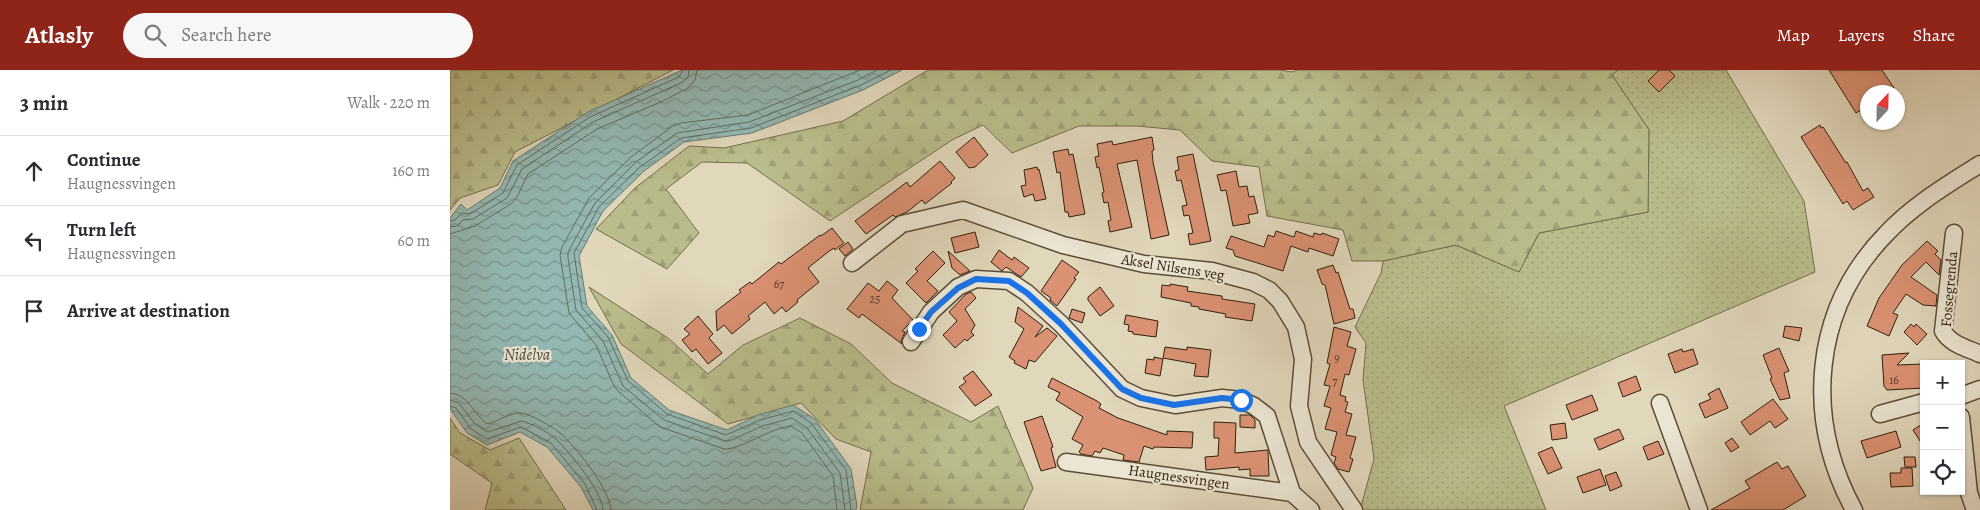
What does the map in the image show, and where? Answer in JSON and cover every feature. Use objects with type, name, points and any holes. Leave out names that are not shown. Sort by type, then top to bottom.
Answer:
[{"type":"street","points":[[1852,509],[1837,471],[1825,430],[1822,368],[1828,332],[1841,298],[1859,264],[1886,233],[1915,207],[1980,164]]},
{"type":"street","name":"Aksel Nilsens veg","points":[[852,263],[902,224],[963,210],[1059,244],[1144,264],[1212,271],[1253,282],[1269,290],[1280,300],[1296,327],[1303,359],[1299,406],[1308,442],[1354,510]]},
{"type":"street","name":"Fossegrenda","points":[[1954,233],[1943,331],[1955,343],[1980,354]]},
{"type":"street","points":[[911,342],[931,312],[958,288],[976,279],[1009,281],[1027,293],[1061,324],[1122,389],[1141,398],[1174,405],[1222,398],[1241,400],[1254,406],[1267,416],[1292,493],[1311,510]]},
{"type":"street","points":[[1965,395],[1980,389]]},
{"type":"street","points":[[1660,403],[1699,510]]},
{"type":"street","points":[[1880,414],[1920,403]]},
{"type":"street","points":[[1964,450],[1969,493],[1975,510]]},
{"type":"street","name":"Haugnessvingen","points":[[1066,462],[1292,493]]},
{"type":"green space","points":[[450,70],[673,70],[515,152],[498,185],[460,198],[450,210]]},
{"type":"green space","points":[[928,70],[1281,70],[1291,72],[1298,70],[1618,70],[1612,75],[1649,130],[1648,212],[1539,233],[1519,272],[1456,245],[1383,261],[1352,261],[1343,230],[1267,216],[1259,167],[1212,161],[1180,130],[1137,126],[1079,126],[1012,153],[983,125],[952,140],[830,221],[747,163],[702,162],[666,189],[699,233],[667,269],[596,229],[635,188],[689,146],[724,148],[843,121]]},
{"type":"green space","points":[[1618,70],[1726,70],[1804,201],[1815,272],[1504,406],[1546,510],[1360,510],[1374,459],[1363,380],[1366,343],[1355,327],[1381,273],[1383,261],[1456,245],[1519,272],[1539,233],[1648,212],[1649,130],[1611,74]]},
{"type":"green space","points":[[589,287],[668,338],[708,374],[743,345],[800,318],[851,344],[892,383],[971,422],[998,406],[1033,488],[1023,510],[860,510],[871,452],[836,439],[801,403],[728,424],[621,344]]},
{"type":"green space","points":[[450,418],[460,433],[490,450],[519,438],[566,510],[485,510],[492,483],[450,454]]},
{"type":"water","name":"Nidelva","points":[[682,70],[902,70],[863,90],[752,133],[684,142],[644,171],[603,211],[579,256],[587,306],[612,335],[631,378],[669,410],[727,430],[758,415],[793,405],[815,419],[851,469],[856,510],[593,510],[581,487],[547,447],[520,432],[487,445],[467,433],[450,409],[450,218],[461,204],[467,210],[500,188],[513,161],[588,112]]},
{"type":"building","points":[[1659,70],[1669,70],[1675,76],[1659,92],[1648,81]]},
{"type":"building","points":[[1829,70],[1882,70],[1892,85],[1860,85],[1860,111],[1856,113]]},
{"type":"building","points":[[1820,125],[1847,162],[1863,191],[1868,188],[1874,197],[1853,210],[1847,201],[1843,204],[1801,137]]},
{"type":"building","points":[[974,137],[988,155],[975,167],[969,168],[956,152]]},
{"type":"building","points":[[1152,137],[1153,162],[1169,235],[1151,239],[1137,160],[1117,164],[1132,227],[1110,232],[1108,221],[1111,220],[1108,202],[1104,203],[1102,193],[1104,192],[1095,157],[1099,156],[1097,144],[1112,141],[1113,145]]},
{"type":"building","points":[[1068,149],[1069,155],[1073,154],[1085,214],[1069,217],[1068,212],[1065,212],[1060,172],[1057,173],[1053,152]]},
{"type":"building","points":[[1193,154],[1211,241],[1190,245],[1188,234],[1193,233],[1189,215],[1184,216],[1182,206],[1187,205],[1181,180],[1177,181],[1175,171],[1179,170],[1177,157]]},
{"type":"building","points":[[940,161],[955,178],[952,183],[925,204],[922,200],[907,212],[895,217],[893,215],[866,234],[855,221],[907,182],[910,187]]},
{"type":"building","points":[[1037,167],[1046,199],[1035,201],[1033,194],[1024,197],[1021,186],[1026,185],[1024,170]]},
{"type":"building","points":[[1236,171],[1239,187],[1247,186],[1249,197],[1254,196],[1258,213],[1248,215],[1250,223],[1233,226],[1226,190],[1221,191],[1217,175]]},
{"type":"building","points":[[832,228],[844,243],[835,250],[834,248],[828,252],[808,268],[819,282],[797,300],[798,302],[786,312],[782,307],[774,314],[765,302],[748,316],[750,319],[732,334],[724,325],[717,331],[716,311],[741,292],[739,290],[750,282],[752,284],[779,262],[781,264]]},
{"type":"building","points":[[1276,231],[1294,237],[1296,231],[1313,237],[1314,233],[1321,235],[1322,233],[1339,239],[1333,256],[1309,248],[1308,252],[1291,246],[1283,271],[1235,256],[1233,250],[1226,248],[1231,236],[1264,247],[1268,235],[1274,237]]},
{"type":"building","points":[[975,232],[979,247],[955,253],[951,238]]},
{"type":"building","points":[[1927,241],[1938,251],[1935,254],[1941,260],[1939,275],[1926,262],[1911,277],[1937,295],[1936,306],[1923,305],[1906,294],[1893,313],[1898,315],[1889,336],[1867,326],[1879,298],[1902,265]]},
{"type":"building","points":[[848,242],[853,249],[845,256],[839,249]]},
{"type":"building","points":[[999,250],[1012,260],[1014,257],[1029,268],[1021,277],[1006,267],[1002,271],[991,262]]},
{"type":"building","points":[[933,251],[945,263],[927,281],[938,291],[926,303],[906,283],[918,271],[915,269]]},
{"type":"building","points":[[948,251],[970,271],[960,275],[952,268]]},
{"type":"building","points":[[1062,260],[1079,272],[1057,306],[1050,300],[1051,298],[1041,291]]},
{"type":"building","points":[[1333,265],[1336,273],[1338,272],[1350,309],[1353,309],[1355,318],[1334,324],[1325,285],[1322,284],[1317,270]]},
{"type":"building","points":[[887,281],[898,290],[892,298],[913,320],[902,331],[905,332],[901,341],[902,344],[862,314],[859,318],[847,309],[868,283],[879,291]]},
{"type":"building","points":[[1170,284],[1188,287],[1187,291],[1222,296],[1222,299],[1255,304],[1252,321],[1225,317],[1226,314],[1199,309],[1199,307],[1191,306],[1191,303],[1161,297],[1162,285],[1170,286]]},
{"type":"building","points":[[1100,287],[1114,306],[1100,316],[1088,300],[1088,297]]},
{"type":"building","points":[[971,292],[976,298],[965,309],[975,325],[971,332],[974,335],[967,341],[965,339],[955,348],[943,335],[957,321],[949,312],[966,294]]},
{"type":"building","points":[[1018,307],[1043,326],[1035,337],[1047,328],[1057,336],[1035,362],[1029,360],[1026,369],[1014,363],[1015,361],[1009,357],[1024,329],[1015,322]]},
{"type":"building","points":[[1072,309],[1085,313],[1082,323],[1069,318]]},
{"type":"building","points":[[1126,315],[1158,321],[1156,337],[1133,334],[1133,332],[1128,331],[1129,325],[1124,324]]},
{"type":"building","points":[[698,316],[713,334],[709,338],[722,353],[708,364],[696,349],[692,352],[682,340],[690,334],[684,329]]},
{"type":"building","points":[[1911,324],[1914,327],[1916,324],[1927,334],[1917,345],[1904,332]]},
{"type":"building","points":[[1785,326],[1802,328],[1799,341],[1783,337]]},
{"type":"building","points":[[1334,327],[1351,332],[1347,346],[1356,349],[1349,375],[1345,374],[1340,395],[1346,397],[1345,401],[1348,402],[1345,412],[1352,414],[1346,435],[1356,437],[1350,458],[1353,459],[1349,472],[1338,469],[1334,463],[1336,457],[1331,455],[1337,432],[1325,429],[1331,408],[1324,406],[1330,386],[1324,385],[1330,364],[1327,363]]},
{"type":"building","points":[[1165,347],[1187,350],[1187,347],[1211,350],[1208,377],[1194,376],[1196,364],[1163,358]]},
{"type":"building","points":[[1779,348],[1789,371],[1784,373],[1790,398],[1780,400],[1770,379],[1772,378],[1763,355]]},
{"type":"building","points":[[1682,349],[1683,352],[1693,349],[1698,364],[1675,373],[1668,354]]},
{"type":"building","points":[[1909,353],[1897,365],[1920,364],[1920,388],[1887,390],[1884,386],[1882,355]]},
{"type":"building","points":[[1154,357],[1163,359],[1160,376],[1145,373],[1147,359],[1154,360]]},
{"type":"building","points":[[973,371],[992,395],[975,406],[959,387],[966,382],[963,378]]},
{"type":"building","points":[[1636,376],[1641,390],[1623,397],[1618,383]]},
{"type":"building","points":[[1052,378],[1097,401],[1101,404],[1099,408],[1118,418],[1167,435],[1167,431],[1193,432],[1192,448],[1154,447],[1153,449],[1144,446],[1139,462],[1123,460],[1124,455],[1103,448],[1100,453],[1095,451],[1092,456],[1081,454],[1079,452],[1083,445],[1072,439],[1083,417],[1056,400],[1060,393],[1048,387]]},
{"type":"building","points":[[1719,388],[1728,408],[1705,418],[1699,404],[1711,399],[1708,394]]},
{"type":"building","points":[[1592,395],[1598,410],[1572,420],[1566,405]]},
{"type":"building","points":[[1773,399],[1788,419],[1775,428],[1770,421],[1750,435],[1741,422]]},
{"type":"building","points":[[1240,415],[1250,415],[1255,420],[1255,428],[1240,427]]},
{"type":"building","points":[[1042,416],[1053,447],[1051,448],[1056,467],[1041,471],[1024,422]]},
{"type":"building","points":[[1214,422],[1236,423],[1235,453],[1268,450],[1269,476],[1250,476],[1250,469],[1239,470],[1239,467],[1206,470],[1205,457],[1218,456],[1219,438],[1214,438]]},
{"type":"building","points":[[1565,423],[1567,438],[1552,440],[1550,425]]},
{"type":"building","points":[[1920,426],[1920,441],[1913,430]]},
{"type":"building","points":[[1619,429],[1624,439],[1599,450],[1594,439]]},
{"type":"building","points":[[1896,431],[1901,447],[1867,458],[1861,441]]},
{"type":"building","points":[[1732,438],[1739,447],[1731,452],[1725,443]]},
{"type":"building","points":[[1658,441],[1664,454],[1648,460],[1643,447]]},
{"type":"building","points":[[1552,447],[1562,468],[1548,474],[1538,453]]},
{"type":"building","points":[[1904,457],[1915,457],[1916,467],[1905,467]]},
{"type":"building","points":[[1777,462],[1782,469],[1788,466],[1806,496],[1783,510],[1711,510],[1750,488],[1745,481]]},
{"type":"building","points":[[1901,468],[1912,468],[1913,486],[1891,487],[1890,473],[1901,473]]},
{"type":"building","points":[[1600,469],[1606,485],[1583,493],[1577,477]]},
{"type":"building","points":[[1616,472],[1622,486],[1610,491],[1605,476]]},
{"type":"route","points":[[919,329],[931,312],[958,288],[976,279],[1009,281],[1027,293],[1061,324],[1122,389],[1141,398],[1174,405],[1222,398],[1241,400]]}]
